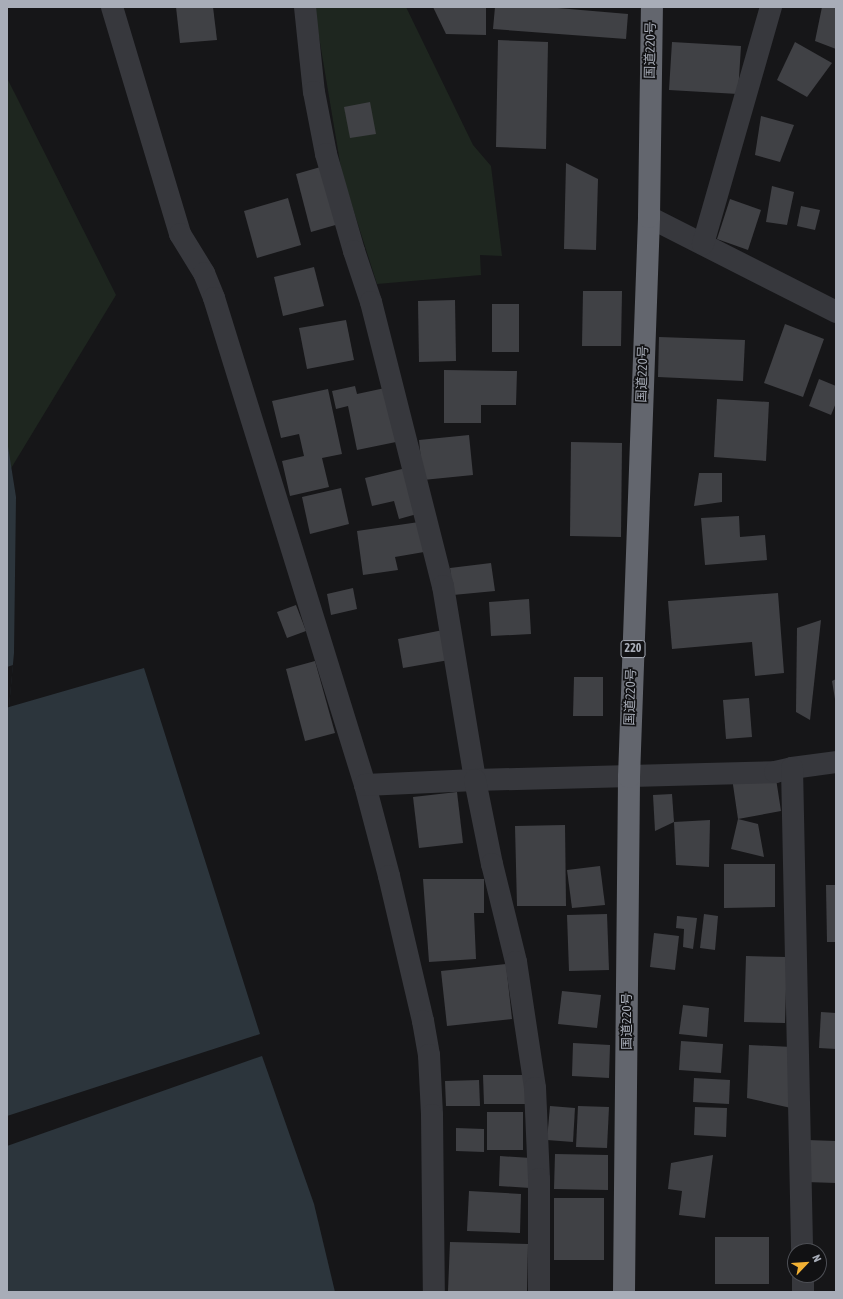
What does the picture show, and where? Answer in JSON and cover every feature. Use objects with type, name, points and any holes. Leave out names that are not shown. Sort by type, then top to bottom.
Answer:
[{"type":"highway","name":"国道220号","points":[[624,1292],[629,776],[649,217],[652,7]]},
{"type":"street","points":[[112,7],[180,234],[204,273],[214,298],[365,784],[412,969],[429,1054],[432,1116],[434,1292]]},
{"type":"street","points":[[305,7],[314,92],[326,154],[354,251],[371,302],[443,586],[475,780],[492,864],[516,962],[535,1088],[539,1179],[538,1292]]},
{"type":"street","points":[[703,244],[771,7]]},
{"type":"street","points":[[649,217],[836,312]]},
{"type":"street","points":[[365,784],[776,772],[792,768],[836,762]]},
{"type":"street","points":[[792,768],[802,1243]]},
{"type":"shaded area","points":[[314,7],[406,7],[473,145],[491,166],[502,256],[480,255],[481,275],[377,284],[342,174]]},
{"type":"shaded area","points":[[7,78],[116,295],[7,475]]},
{"type":"shaded area","points":[[7,440],[16,497],[14,653],[9,707],[144,668],[260,1034],[7,1116]]},
{"type":"shaded area","points":[[262,1056],[314,1204],[335,1292],[7,1292],[7,1146]]},
{"type":"pier","points":[[13,665],[9,707],[7,708],[7,667]]},
{"type":"building","points":[[176,7],[213,7],[217,40],[180,43]]},
{"type":"building","points":[[433,7],[486,7],[486,35],[446,34]]},
{"type":"building","points":[[495,7],[546,7],[628,14],[626,39],[493,29]]},
{"type":"building","points":[[822,7],[836,7],[836,49],[815,41]]},
{"type":"building","points":[[498,40],[548,42],[546,149],[496,147]]},
{"type":"building","points":[[672,42],[741,46],[738,94],[669,90]]},
{"type":"building","points":[[795,42],[832,63],[807,97],[777,80]]},
{"type":"building","points":[[370,102],[376,134],[350,138],[344,107]]},
{"type":"building","points":[[761,116],[794,125],[780,162],[755,155]]},
{"type":"building","points":[[566,163],[598,179],[596,250],[564,249]]},
{"type":"building","points":[[324,166],[339,224],[311,232],[296,174]]},
{"type":"building","points":[[772,186],[794,192],[787,225],[766,222]]},
{"type":"building","points":[[288,198],[301,245],[257,258],[244,211]]},
{"type":"building","points":[[730,199],[761,210],[748,250],[717,239]]},
{"type":"building","points":[[801,206],[820,210],[815,230],[797,226]]},
{"type":"building","points":[[314,267],[324,306],[283,316],[274,277]]},
{"type":"building","points":[[583,291],[622,291],[621,346],[582,346]]},
{"type":"building","points":[[455,300],[456,361],[419,362],[418,301]]},
{"type":"building","points":[[492,304],[519,304],[519,352],[492,352]]},
{"type":"building","points":[[346,320],[354,360],[307,369],[299,328]]},
{"type":"building","points":[[785,324],[824,339],[803,397],[764,383]]},
{"type":"building","points":[[659,337],[745,340],[743,381],[658,377]]},
{"type":"building","points":[[444,370],[517,371],[516,405],[481,405],[481,423],[444,423]]},
{"type":"building","points":[[819,379],[836,386],[836,403],[831,415],[809,406]]},
{"type":"building","points":[[355,386],[357,394],[385,388],[396,442],[357,450],[348,406],[336,409],[332,391]]},
{"type":"building","points":[[328,389],[342,454],[322,458],[329,487],[290,496],[282,461],[304,456],[299,434],[281,438],[272,401]]},
{"type":"building","points":[[717,399],[769,402],[766,461],[714,457]]},
{"type":"building","points":[[469,435],[473,475],[423,480],[419,440]]},
{"type":"building","points":[[571,442],[622,443],[621,537],[570,536]]},
{"type":"building","points":[[406,468],[417,514],[399,519],[394,501],[372,506],[365,478]]},
{"type":"building","points":[[699,473],[722,473],[722,502],[694,506]]},
{"type":"building","points":[[341,488],[349,524],[310,534],[302,497]]},
{"type":"building","points":[[739,516],[740,537],[765,535],[767,560],[705,565],[701,518]]},
{"type":"building","points":[[419,522],[424,552],[395,557],[398,570],[363,575],[357,531]]},
{"type":"building","points":[[491,563],[495,591],[453,595],[450,568]]},
{"type":"building","points":[[353,588],[357,609],[331,615],[327,594]]},
{"type":"building","points":[[778,593],[784,673],[755,676],[752,642],[672,649],[668,601]]},
{"type":"building","points":[[529,599],[531,634],[491,636],[489,602]]},
{"type":"building","points":[[296,605],[306,631],[287,638],[277,612]]},
{"type":"building","points":[[821,620],[810,720],[796,712],[797,628]]},
{"type":"building","points":[[443,630],[449,660],[403,668],[398,639]]},
{"type":"building","points":[[315,661],[335,733],[305,741],[286,669]]},
{"type":"building","points":[[574,677],[603,677],[603,716],[573,716]]},
{"type":"building","points":[[836,679],[836,699],[835,699],[832,681]]},
{"type":"building","points":[[749,698],[752,737],[726,739],[723,700]]},
{"type":"building","points":[[775,772],[781,811],[738,819],[732,778]]},
{"type":"building","points":[[457,792],[463,843],[419,848],[413,797]]},
{"type":"building","points":[[672,794],[674,822],[655,831],[653,795]]},
{"type":"building","points":[[738,819],[758,824],[764,857],[731,849]]},
{"type":"building","points":[[710,820],[709,867],[676,865],[674,822]]},
{"type":"building","points":[[565,825],[566,906],[517,906],[515,826]]},
{"type":"building","points":[[724,864],[775,864],[775,907],[724,908]]},
{"type":"building","points":[[600,866],[605,905],[572,908],[567,870]]},
{"type":"building","points":[[423,879],[484,879],[484,913],[474,913],[476,959],[429,962]]},
{"type":"building","points":[[826,885],[836,885],[836,942],[827,942]]},
{"type":"building","points":[[607,914],[609,970],[569,971],[567,915]]},
{"type":"building","points":[[704,914],[718,916],[715,950],[700,948]]},
{"type":"building","points":[[677,916],[697,918],[693,949],[683,947],[684,929],[676,928]]},
{"type":"building","points":[[654,933],[679,936],[675,970],[650,967]]},
{"type":"building","points":[[746,956],[787,957],[785,1023],[744,1022]]},
{"type":"building","points":[[506,964],[512,1019],[447,1026],[441,971]]},
{"type":"building","points":[[562,991],[601,995],[597,1028],[558,1024]]},
{"type":"building","points":[[683,1005],[709,1008],[707,1037],[679,1034]]},
{"type":"building","points":[[821,1012],[836,1013],[836,1049],[819,1048]]},
{"type":"building","points":[[681,1041],[723,1044],[721,1073],[679,1070]]},
{"type":"building","points":[[573,1043],[610,1045],[609,1078],[572,1076]]},
{"type":"building","points":[[749,1045],[792,1047],[791,1108],[747,1098]]},
{"type":"building","points":[[483,1075],[529,1075],[529,1104],[484,1104]]},
{"type":"building","points":[[694,1078],[730,1080],[729,1104],[693,1102]]},
{"type":"building","points":[[479,1080],[480,1106],[446,1106],[445,1081]]},
{"type":"building","points":[[550,1106],[575,1108],[573,1142],[547,1140]]},
{"type":"building","points":[[578,1106],[609,1107],[607,1148],[576,1147]]},
{"type":"building","points":[[695,1107],[727,1108],[726,1137],[694,1135]]},
{"type":"building","points":[[487,1112],[523,1112],[523,1150],[487,1150]]},
{"type":"building","points":[[456,1128],[484,1129],[484,1152],[456,1151]]},
{"type":"building","points":[[807,1140],[836,1141],[836,1183],[806,1182]]},
{"type":"building","points":[[555,1154],[608,1155],[608,1190],[554,1189]]},
{"type":"building","points":[[713,1155],[705,1218],[679,1215],[682,1191],[668,1189],[671,1163]]},
{"type":"building","points":[[500,1156],[531,1158],[530,1188],[499,1186]]},
{"type":"building","points":[[469,1191],[521,1194],[520,1233],[467,1231]]},
{"type":"building","points":[[554,1198],[604,1198],[604,1260],[554,1260]]},
{"type":"building","points":[[715,1237],[769,1237],[769,1284],[715,1284]]},
{"type":"building","points":[[450,1242],[528,1244],[527,1292],[448,1291]]}]
